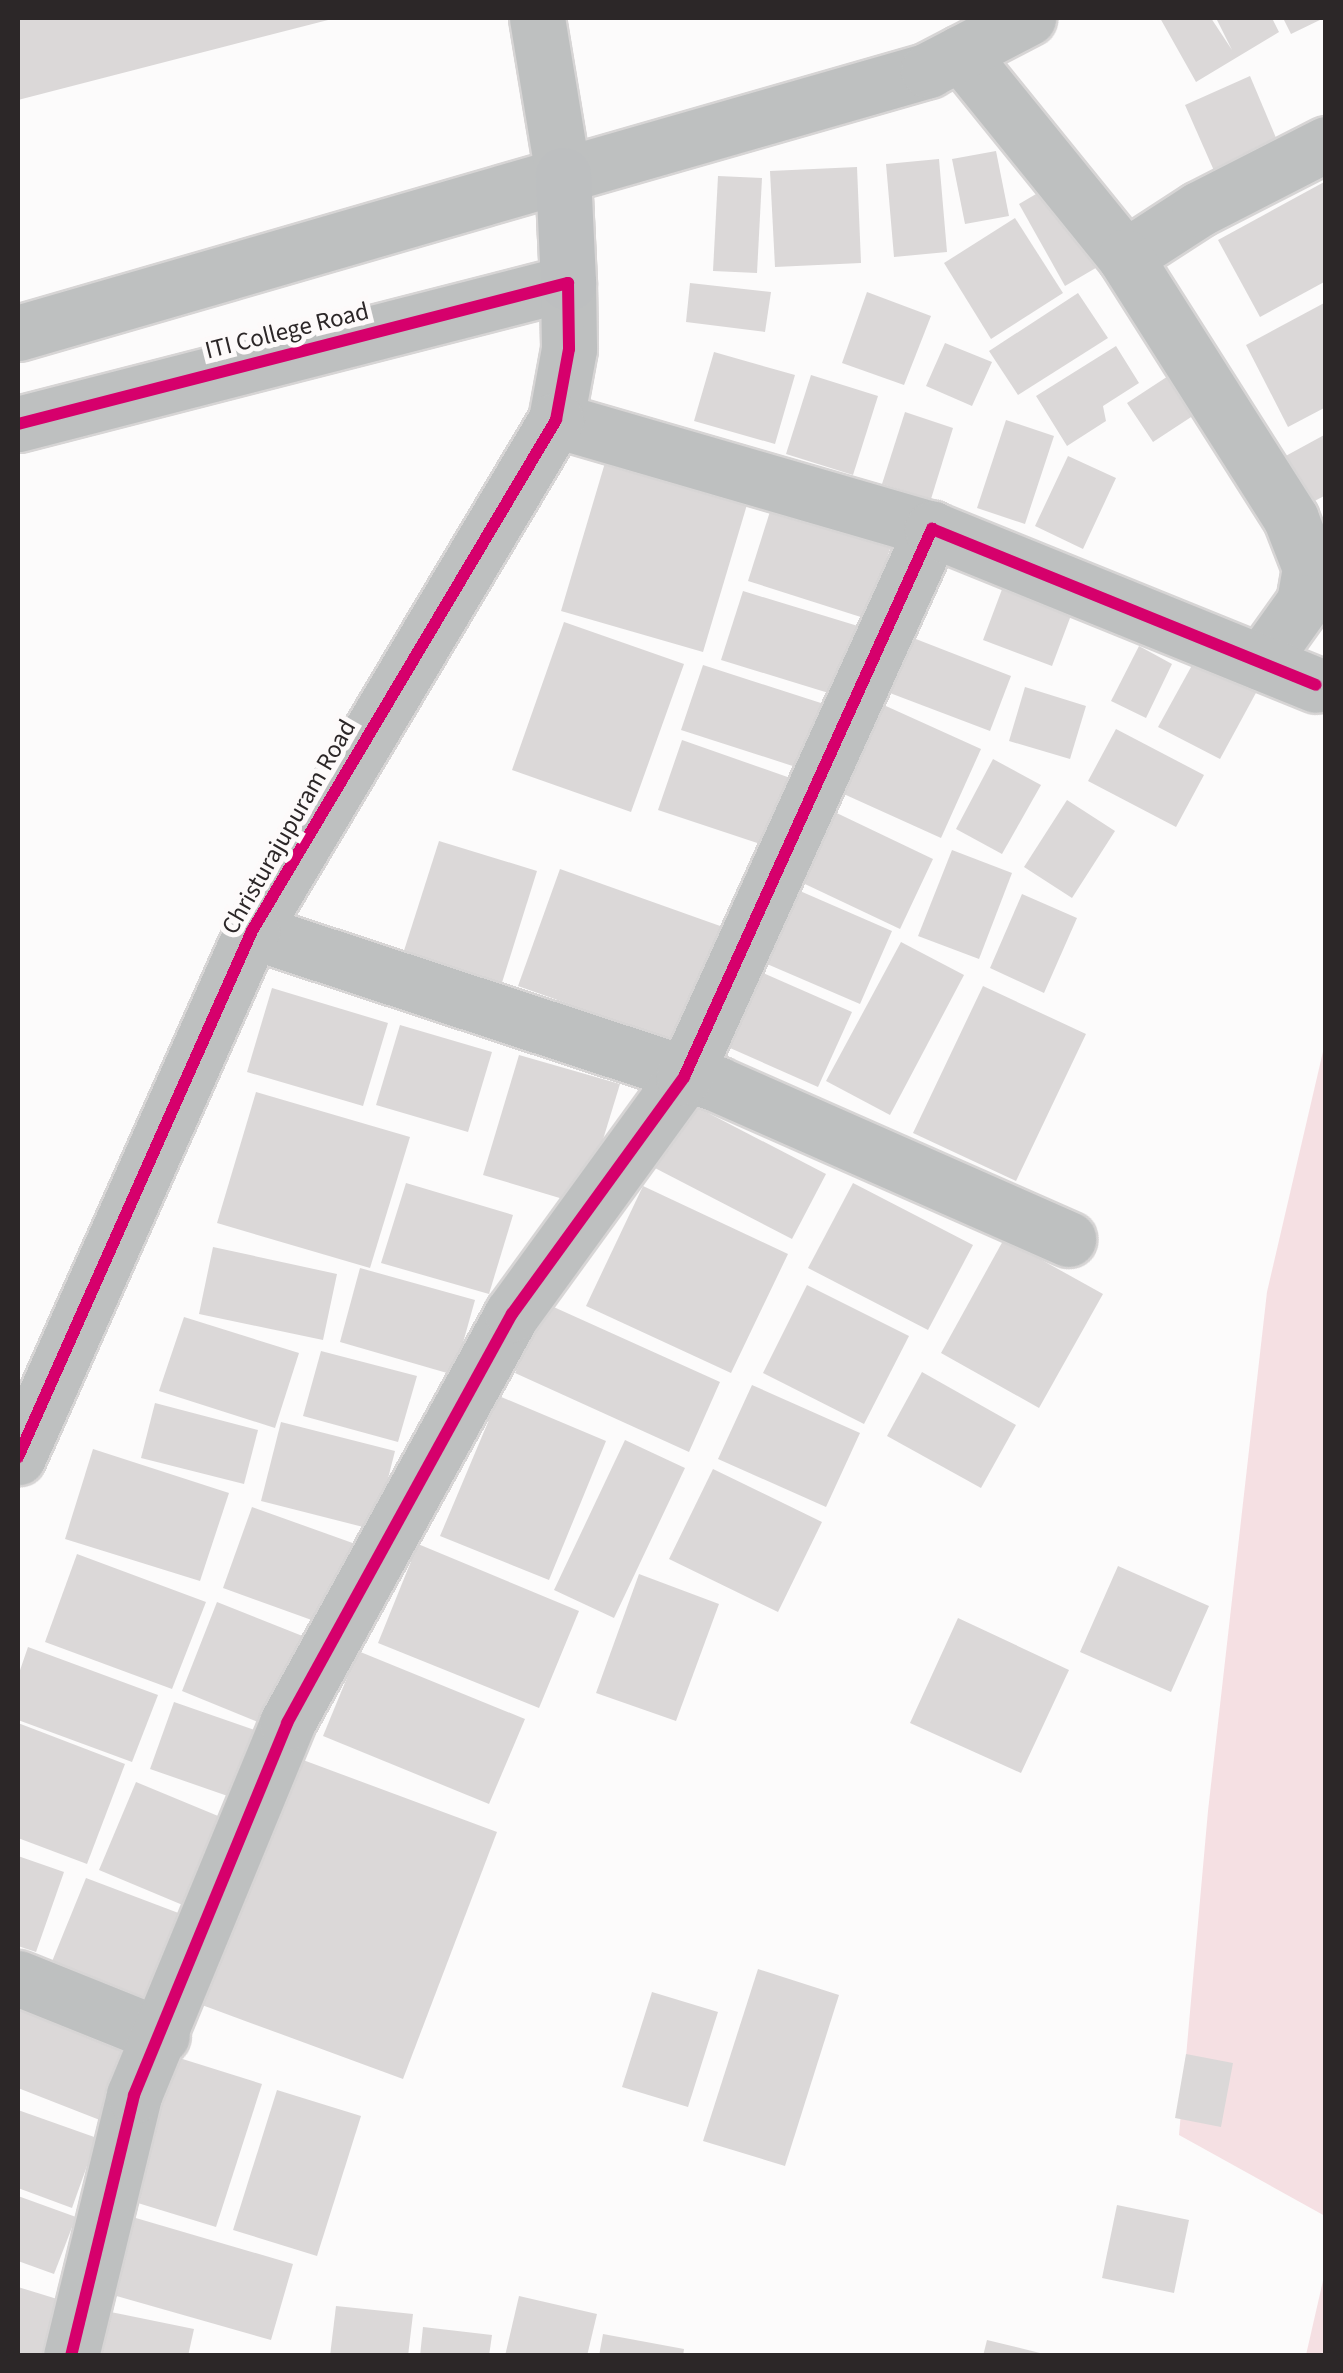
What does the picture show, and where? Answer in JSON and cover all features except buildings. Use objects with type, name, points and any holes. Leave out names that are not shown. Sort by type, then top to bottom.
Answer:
[{"type":"main road","name":"Christurajupuram Road","points":[[563,175],[568,283]]},
{"type":"street","points":[[537,18],[563,175]]},
{"type":"street","points":[[18,333],[928,70],[1028,18]]},
{"type":"street","points":[[960,52],[1125,257],[1291,520],[1310,568],[1304,602],[1261,662]]},
{"type":"street","points":[[1125,257],[1199,209],[1326,144]]},
{"type":"street","name":"Christurajupuram Road","points":[[18,1457],[252,931],[556,420],[569,349],[568,283]]},
{"type":"street","name":"ITI College Road","points":[[18,424],[568,283]]},
{"type":"street","points":[[556,420],[932,529],[1316,685]]},
{"type":"street","points":[[71,2356],[134,2095],[162,2036],[296,1706],[512,1314],[684,1077],[932,529]]},
{"type":"street","points":[[252,931],[684,1077],[717,1084],[1068,1238]]},
{"type":"street","points":[[18,1978],[162,2036]]},
{"type":"shaded area","points":[[1325,1043],[1325,2216],[1179,2135],[1208,1811],[1267,1292]]},
{"type":"shaded area","points":[[1325,2272],[1325,2355],[1306,2355]]},
{"type":"cycle path","points":[[18,424],[568,283],[569,349],[556,420],[252,931],[18,1457]]},
{"type":"cycle path","points":[[71,2356],[134,2095],[287,1723],[512,1314],[684,1077],[932,529],[1316,685]]}]
